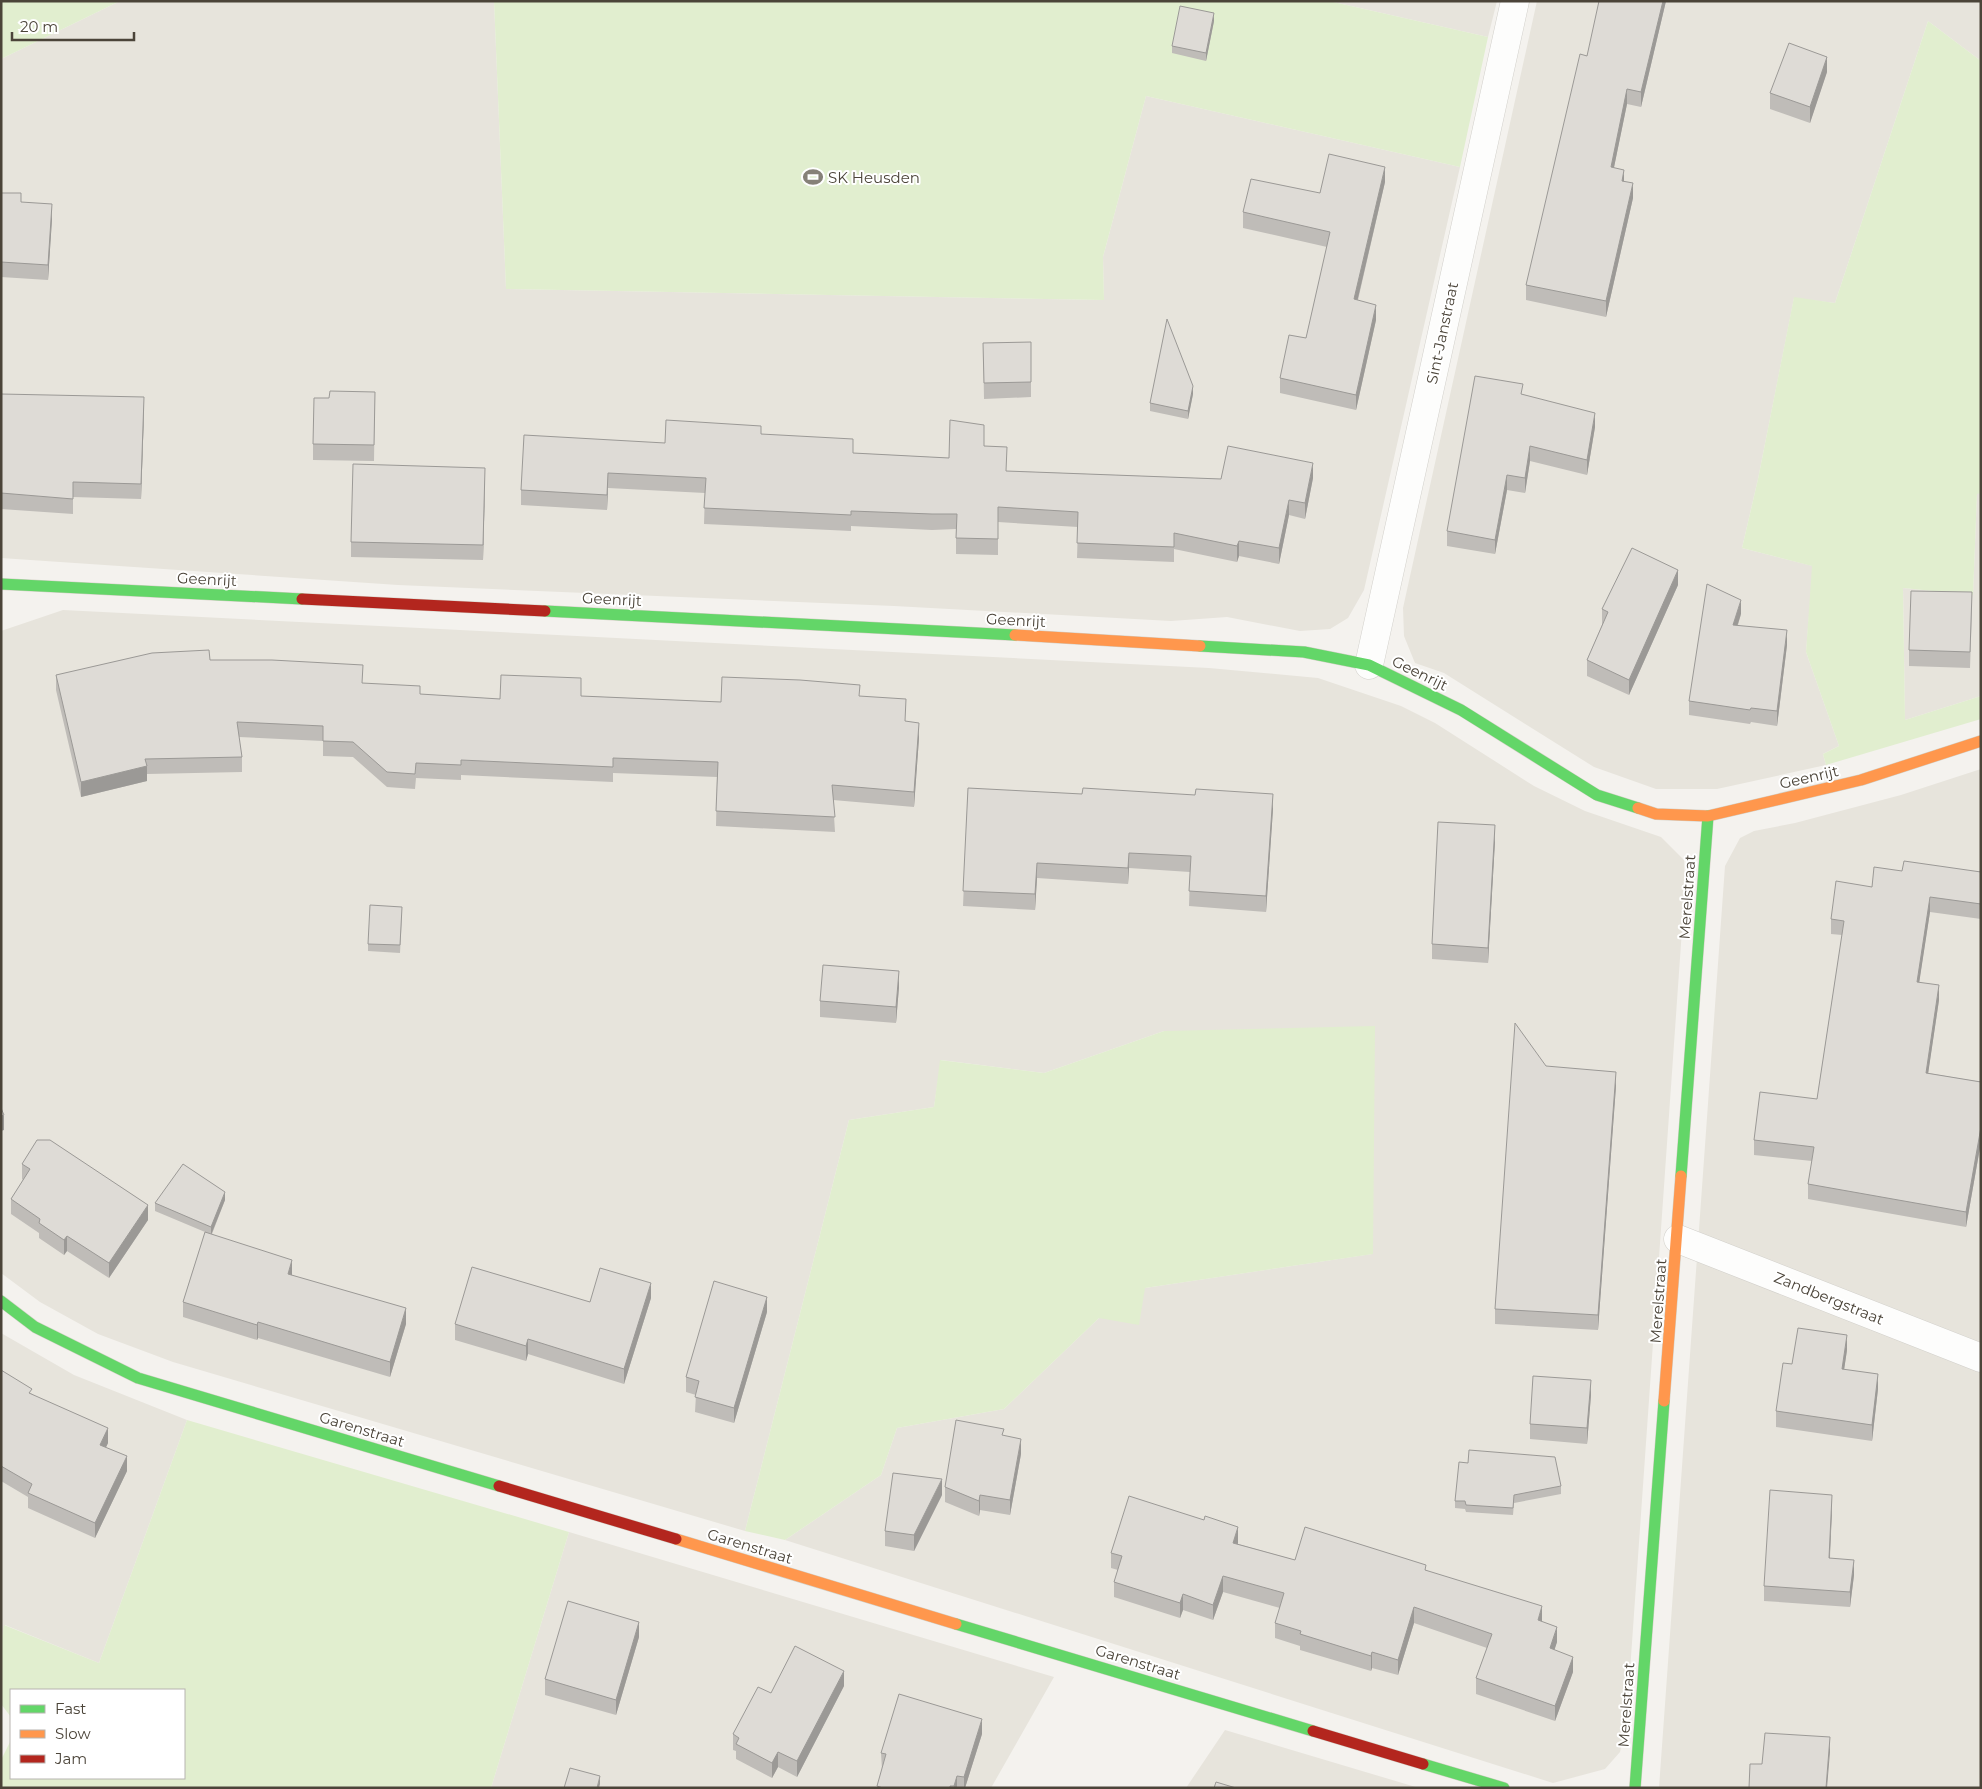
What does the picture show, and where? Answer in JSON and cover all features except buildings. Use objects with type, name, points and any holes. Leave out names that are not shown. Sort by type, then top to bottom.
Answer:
[{"type":"street","name":"Sint-Janstraat","points":[[1369,665],[1515,1]]},
{"type":"street","name":"Geenrijt","points":[[1,584],[956,632],[1304,652],[1369,665],[1461,710],[1597,794],[1656,814],[1708,816],[1861,780],[1981,741]]},
{"type":"street","name":"Merelstraat","points":[[1635,1788],[1678,1238],[1708,816]]},
{"type":"street","name":"Zandbergstraat","points":[[1678,1238],[1981,1358]]},
{"type":"street","name":"Garenstraat","points":[[1,1301],[36,1327],[138,1378],[1504,1788]]},
{"type":"shaded area","points":[[120,1],[494,1],[506,289],[1104,300],[1103,257],[1146,96],[1460,167],[1364,590],[1348,618],[1330,629],[1300,631],[1227,617],[1171,621],[894,606],[398,585],[1,558],[1,59]]},
{"type":"shaded area","points":[[1329,1],[1497,1],[1488,37]]},
{"type":"shaded area","points":[[1537,1],[1981,1],[1981,61],[1928,21],[1835,303],[1794,298],[1758,479],[1742,548],[1813,566],[1806,652],[1839,746],[1823,754],[1826,765],[1717,789],[1656,789],[1594,767],[1444,673],[1415,663],[1404,636],[1403,608]]},
{"type":"shaded area","points":[[1977,493],[1981,493],[1981,696],[1905,720],[1903,588],[1973,595]]},
{"type":"shaded area","points":[[63,610],[1209,668],[1318,678],[1401,706],[1435,723],[1534,786],[1585,811],[1661,837],[1684,860],[1685,887],[1626,1728],[1620,1752],[1605,1769],[1553,1783],[785,1540],[881,1475],[897,1428],[1004,1409],[1099,1318],[1145,1288],[1372,1254],[1164,1031],[1044,1073],[941,1060],[934,1107],[849,1120],[745,1531],[173,1362],[98,1334],[40,1302],[1,1273],[1,631]]},
{"type":"shaded area","points":[[1981,769],[1981,1788],[1659,1788],[1725,866],[1740,838],[1754,831],[1795,823],[1901,795]]},
{"type":"shaded area","points":[[1,1333],[74,1375],[187,1420],[99,1663],[5,1625],[1,1642]]},
{"type":"shaded area","points":[[569,1532],[1054,1677],[991,1788],[491,1788]]},
{"type":"shaded area","points":[[1225,1730],[1419,1788],[1186,1788]]},
{"type":"green space","points":[[1,1],[120,1],[1,59]]},
{"type":"green space","name":"SK Heusden","points":[[494,1],[1329,1],[1488,37],[1460,167],[1146,96],[1103,257],[1104,300],[506,289]]},
{"type":"green space","points":[[1928,21],[1981,61],[1981,493],[1977,494],[1973,595],[1903,588],[1905,720],[1981,696],[1981,719],[1826,765],[1823,754],[1839,746],[1806,652],[1812,566],[1742,548],[1758,479],[1794,297],[1835,303]]},
{"type":"green space","points":[[1375,1026],[1373,1254],[1145,1288],[1139,1325],[1099,1318],[1004,1409],[897,1428],[881,1475],[785,1540],[745,1531],[849,1120],[934,1107],[940,1060],[1044,1073],[1164,1031]]},
{"type":"green space","points":[[187,1420],[569,1532],[491,1788],[1,1788],[1,1760],[10,1742],[10,1779],[185,1779],[185,1689],[10,1689],[10,1716],[1,1704],[1,1642],[4,1625],[99,1663]]},
{"type":"traffic: fast","points":[[1,584],[302,599]]},
{"type":"traffic: fast","points":[[545,611],[1015,635]]},
{"type":"traffic: fast","points":[[1200,646],[1304,652],[1369,665],[1461,710],[1597,795],[1638,808]]},
{"type":"traffic: fast","points":[[1681,1176],[1708,816]]},
{"type":"traffic: fast","points":[[1,1301],[35,1327],[138,1378],[499,1486]]},
{"type":"traffic: fast","points":[[1635,1788],[1664,1401]]},
{"type":"traffic: fast","points":[[956,1624],[1313,1731]]},
{"type":"traffic: fast","points":[[1423,1764],[1504,1788]]},
{"type":"traffic: slow","points":[[1015,635],[1200,646]]},
{"type":"traffic: slow","points":[[1638,808],[1656,814],[1708,816],[1861,780],[1981,741]]},
{"type":"traffic: slow","points":[[1664,1401],[1681,1176]]},
{"type":"traffic: slow","points":[[676,1539],[956,1624]]},
{"type":"traffic: jam","points":[[302,599],[545,611]]},
{"type":"traffic: jam","points":[[499,1486],[676,1539]]},
{"type":"traffic: jam","points":[[1313,1731],[1423,1764]]},
{"type":"place","name":"SK Heusden","points":[[813,177]]}]
